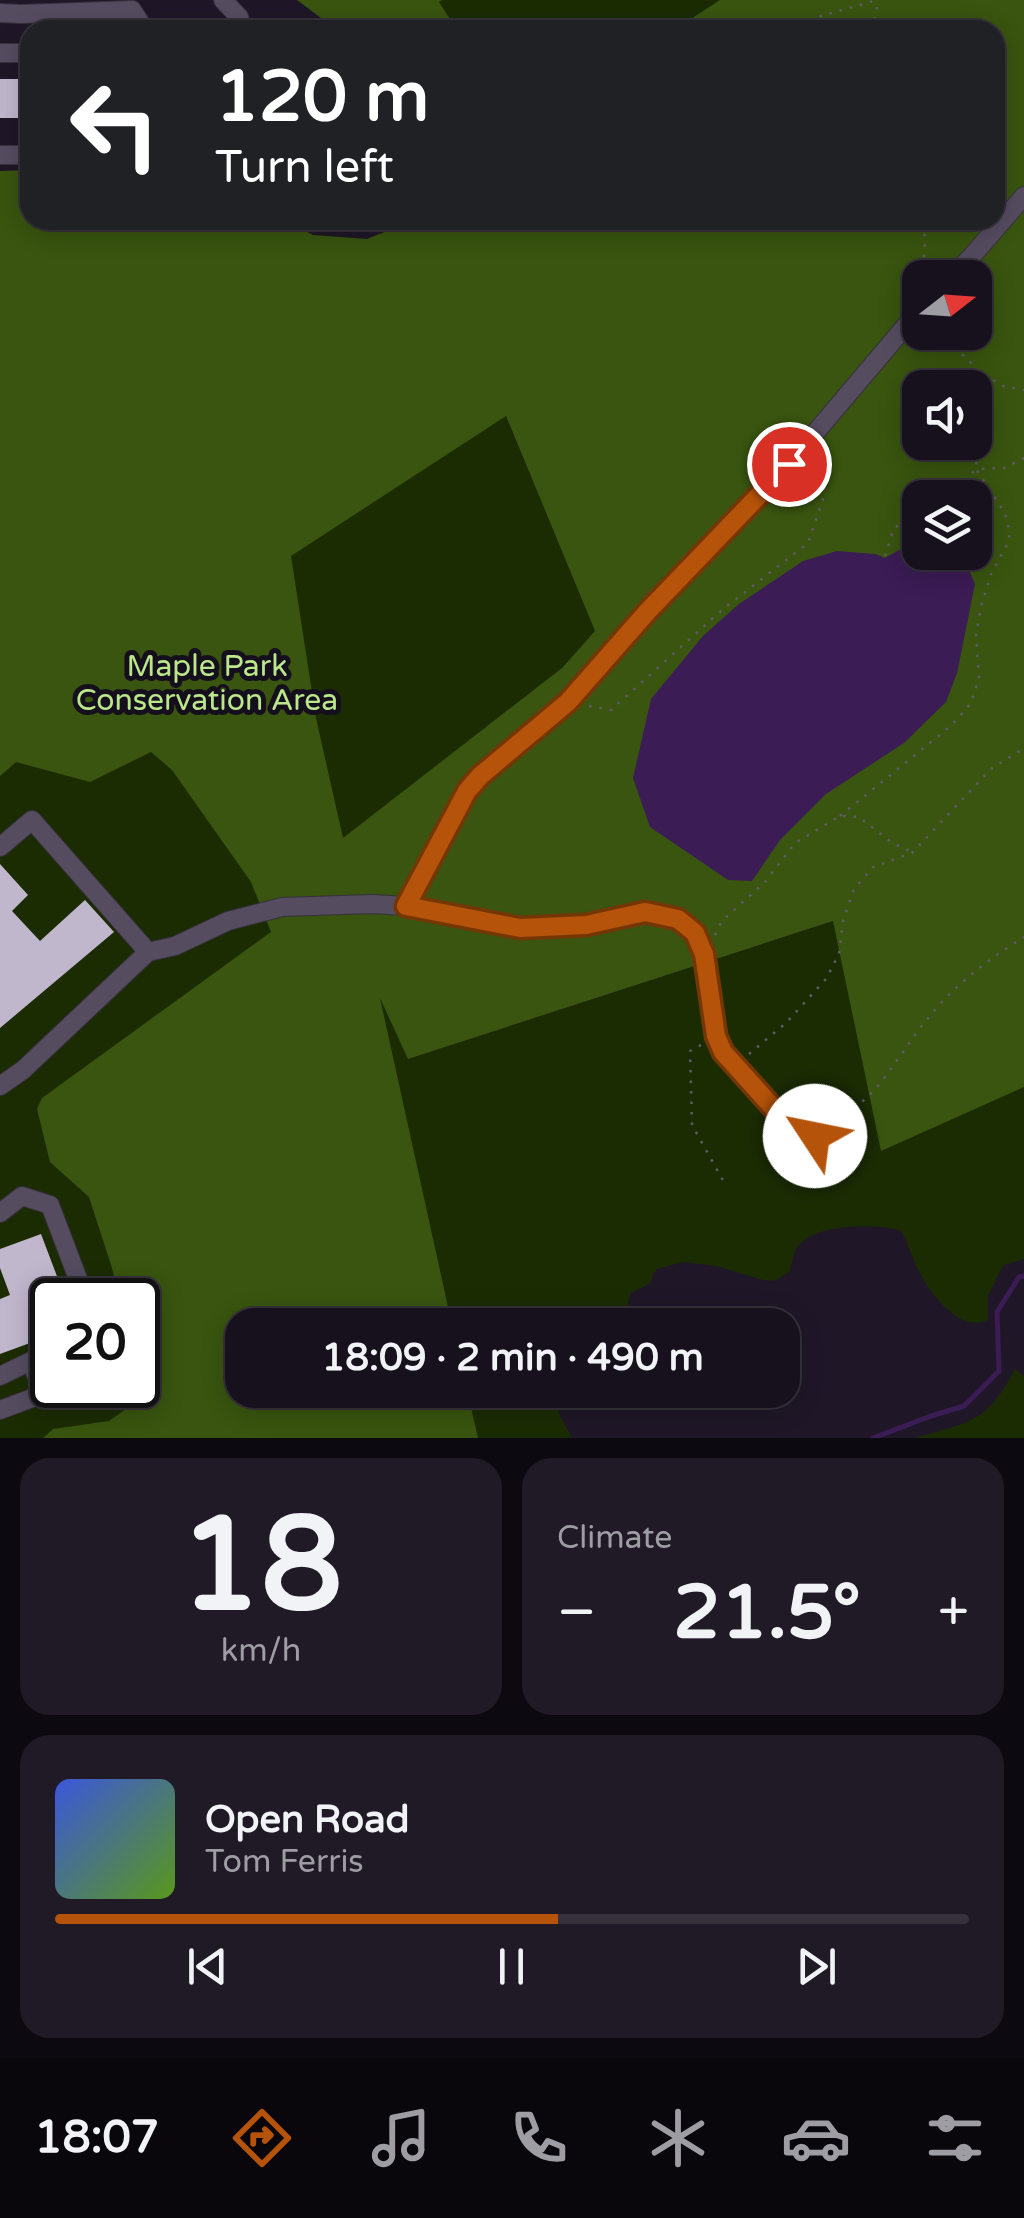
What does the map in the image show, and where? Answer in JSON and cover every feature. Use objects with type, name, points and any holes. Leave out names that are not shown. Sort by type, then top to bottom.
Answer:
[{"type":"lane","points":[[224,0],[239,20]]},
{"type":"lane","points":[[0,13],[132,10]]},
{"type":"lane","points":[[132,10],[132,20]]},
{"type":"lane","points":[[132,10],[138,20]]},
{"type":"lane","points":[[1005,218],[1024,196]]},
{"type":"lane","points":[[968,260],[995,230]]},
{"type":"lane","points":[[406,906],[467,791],[568,702],[647,612],[771,485],[902,331]]},
{"type":"lane","points":[[0,847],[32,820],[148,952]]},
{"type":"lane","points":[[0,1086],[23,1070],[148,952],[175,946],[228,922],[282,908],[372,904],[406,906],[520,928],[586,925],[645,912],[678,919],[695,933],[704,954],[716,1036],[723,1052],[776,1111],[815,1136]]},
{"type":"lane","points":[[0,1214],[22,1196],[50,1205],[78,1278]]},
{"type":"lane","points":[[0,1376],[30,1362]]},
{"type":"lane","points":[[0,1410],[30,1399]]},
{"type":"path","points":[[810,20],[877,0]]},
{"type":"path","points":[[924,230],[924,260]]},
{"type":"path","points":[[958,350],[978,370]]},
{"type":"path","points":[[992,380],[1024,390]]},
{"type":"path","points":[[568,702],[611,710],[722,610],[808,544],[823,499],[826,420]]},
{"type":"path","points":[[964,480],[976,469],[1004,468],[1024,458]]},
{"type":"path","points":[[704,954],[722,921],[765,882],[795,843],[840,816],[954,724],[970,703],[979,678],[976,634],[981,607],[1010,533],[1005,513],[976,469],[976,460]]},
{"type":"path","points":[[885,556],[894,528],[902,523]]},
{"type":"path","points":[[735,1065],[786,1023],[826,979],[840,954],[843,921],[854,889],[873,868],[912,853],[991,768],[1024,748]]},
{"type":"path","points":[[840,816],[859,817],[912,853]]},
{"type":"path","points":[[815,1136],[855,1109],[876,1087],[960,983],[1024,936]]},
{"type":"path","points":[[716,1036],[690,1052],[692,1125],[724,1184]]},
{"type":"green space","points":[[297,0],[442,0],[439,2],[451,20],[324,20]]},
{"type":"green space","points":[[442,0],[823,0],[771,20],[408,20]]},
{"type":"green space","points":[[720,0],[1024,0],[1024,1087],[881,1151],[833,921],[408,1059],[380,998],[448,1308],[225,1308],[225,1408],[471,1408],[478,1438],[43,1438],[53,1429],[109,1421],[127,1408],[160,1408],[160,1278],[114,1278],[89,1197],[50,1162],[37,1109],[42,1098],[271,932],[251,882],[172,770],[151,752],[90,782],[16,762],[0,776],[0,171],[20,170],[20,230],[303,230],[313,235],[367,239],[390,230],[1005,230],[1005,20],[689,20]],"holes":[[[506,416],[595,631],[562,668],[343,838],[316,718],[291,556]]]},
{"type":"green space","name":"Maple Park Conservation Area","points":[[430,233],[595,631],[562,668],[408,1059],[834,921],[881,1150],[1024,1087],[1024,1259],[1001,1269],[988,1296],[988,1320],[978,1323],[958,1317],[940,1302],[921,1275],[901,1231],[876,1227],[845,1227],[804,1240],[796,1249],[789,1272],[774,1281],[683,1262],[657,1269],[651,1283],[631,1293],[627,1308],[225,1308],[225,1408],[557,1408],[572,1438],[0,1438],[0,580]]},
{"type":"green space","points":[[1015,1369],[1024,1376],[1024,1438],[915,1438],[975,1418],[995,1401]]},
{"type":"shaded area","points":[[902,548],[902,570],[969,570],[975,584],[957,673],[946,702],[904,743],[826,794],[780,840],[752,881],[728,880],[650,827],[633,778],[651,699],[703,636],[739,604],[803,561],[837,551],[885,558]]},
{"type":"building","points":[[0,79],[19,79],[20,118],[0,118]]},
{"type":"building","points":[[0,864],[28,895],[12,911],[40,941],[85,900],[114,932],[0,1028]]},
{"type":"building","points":[[41,1234],[58,1278],[30,1278],[30,1343],[0,1354],[0,1299],[10,1295],[0,1268],[0,1249]]},
{"type":"waterway","points":[[873,1438],[964,1406],[999,1371],[997,1312],[1019,1277],[1024,1276]]},
{"type":"route","points":[[789,464],[647,612],[568,702],[467,791],[406,906],[520,928],[586,925],[645,912],[678,919],[695,933],[704,954],[716,1036],[723,1052],[776,1111],[815,1136]]}]
